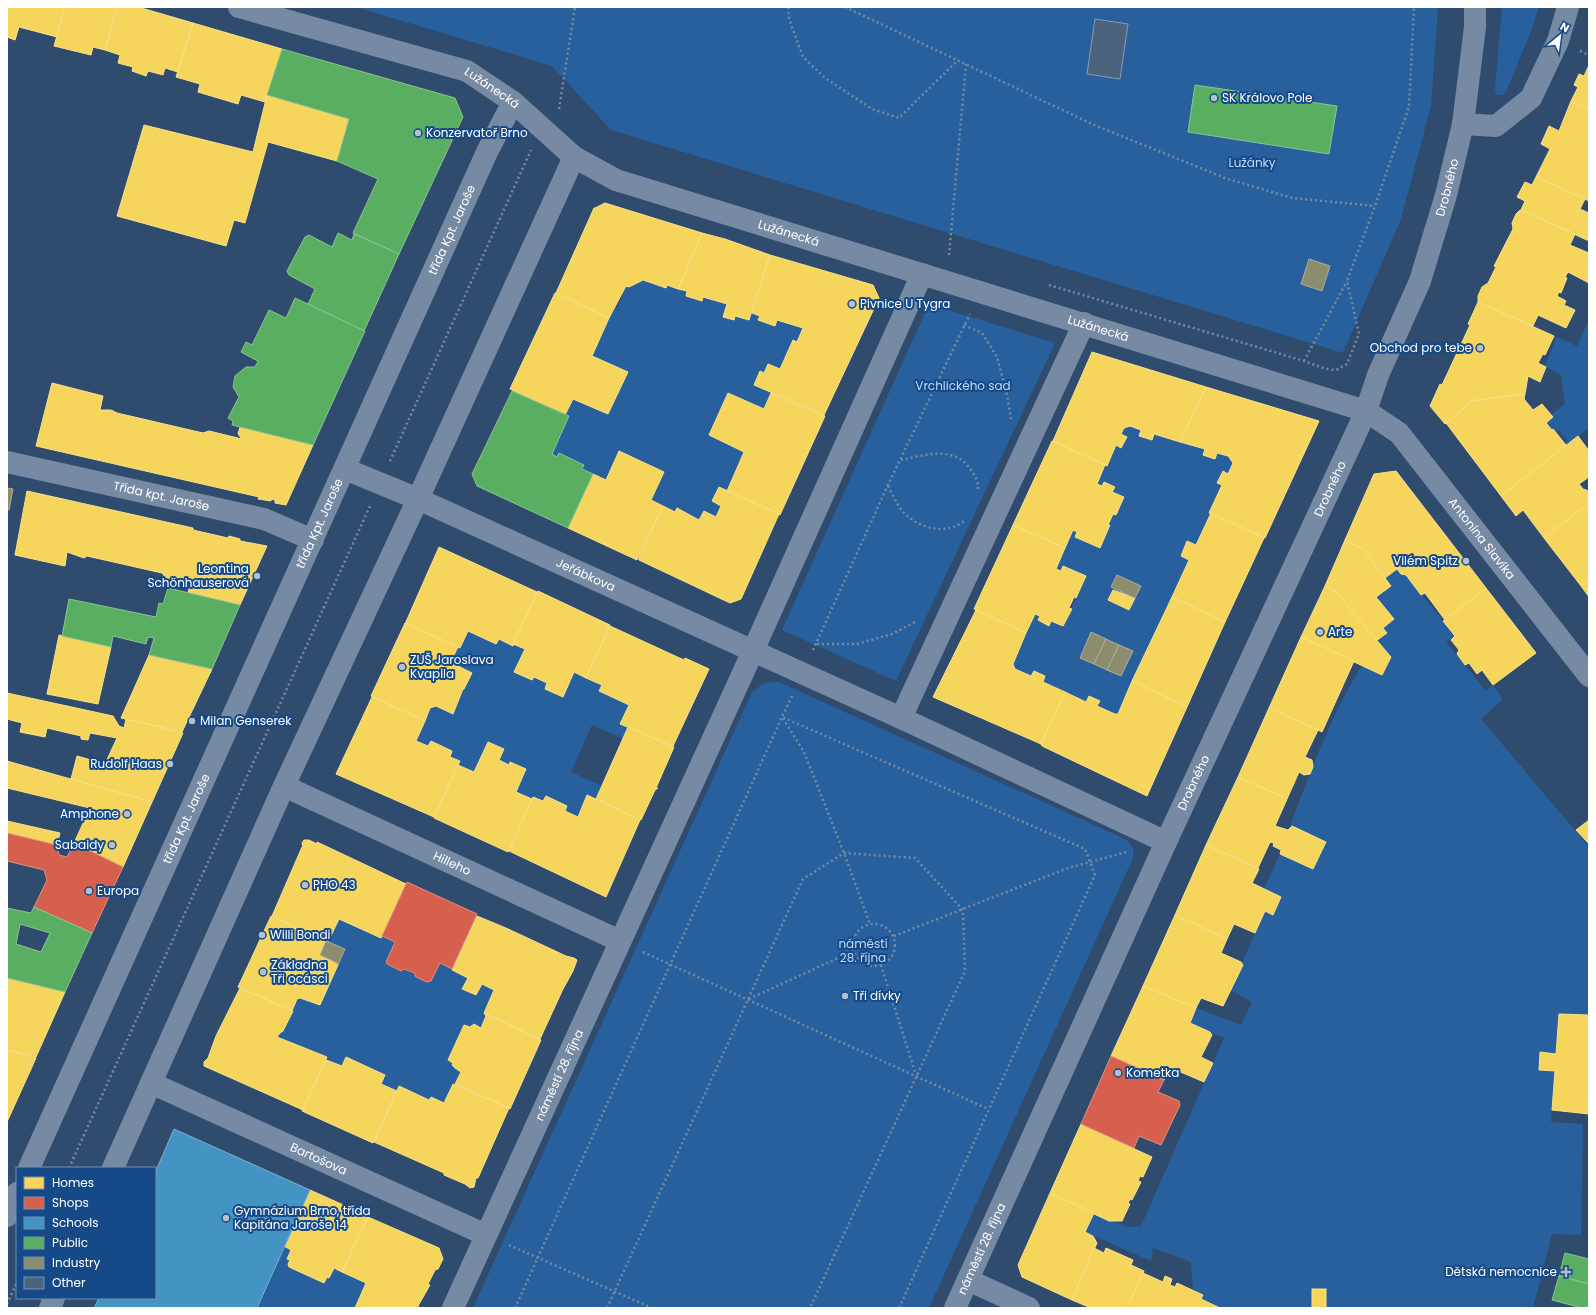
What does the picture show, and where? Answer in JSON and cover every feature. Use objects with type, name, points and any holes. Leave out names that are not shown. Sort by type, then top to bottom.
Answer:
[{"type":"street","name":"Lužánecká","points":[[239,7],[467,71],[513,102],[574,157],[616,180],[1366,411]]},
{"type":"street","name":"Drobného","points":[[1166,842],[1366,411],[1378,375],[1420,281],[1446,195],[1463,124],[1475,27],[1475,7]]},
{"type":"street","points":[[1463,124],[1496,126],[1532,98],[1558,41],[1568,7]]},
{"type":"street","name":"třída Kpt. Jaroše","points":[[29,1167],[487,152],[513,102]]},
{"type":"street","points":[[113,1167],[284,786],[418,499],[574,157]]},
{"type":"street","points":[[922,274],[754,651],[902,718],[1166,842]]},
{"type":"street","points":[[902,718],[1084,323]]},
{"type":"street","name":"Antonína Slavíka","points":[[1366,411],[1399,433],[1589,676]]},
{"type":"street","name":"Třída kpt. Jaroše","points":[[7,462],[264,519],[313,540]]},
{"type":"street","name":"třída Kpt. Jaroše","points":[[345,469],[418,499]]},
{"type":"street","name":"Jeřábkova","points":[[418,499],[754,651]]},
{"type":"street","name":"náměstí 28. října","points":[[453,1308],[754,651]]},
{"type":"street","name":"Hilleho","points":[[284,786],[620,941]]},
{"type":"street","name":"náměstí 28. října","points":[[955,1308],[1166,842]]},
{"type":"street","name":"Bartošova","points":[[151,1083],[486,1235]]},
{"type":"street","points":[[7,1216],[16,1196]]},
{"type":"street","points":[[968,1280],[1029,1308]]},
{"type":"path","points":[[552,108],[559,112],[575,7]]},
{"type":"path","points":[[788,7],[789,20],[803,57],[824,78],[872,110],[899,118],[958,60]]},
{"type":"path","points":[[845,7],[1092,124],[1225,178],[1292,198],[1376,206]]},
{"type":"path","points":[[1304,361],[1347,281],[1376,206],[1409,107],[1414,7]]},
{"type":"path","points":[[949,255],[966,64]]},
{"type":"path","points":[[69,1167],[534,144]]},
{"type":"path","points":[[942,253],[957,257]]},
{"type":"path","points":[[1048,284],[1304,361],[1326,370],[1336,370],[1347,364],[1359,334],[1347,281]]},
{"type":"path","points":[[515,1308],[802,673],[817,644],[888,485],[979,291]]},
{"type":"path","points":[[964,325],[982,333],[997,357],[1006,390],[1019,462]]},
{"type":"path","points":[[900,460],[932,453],[952,454],[968,466],[978,482],[977,497]]},
{"type":"path","points":[[888,485],[899,507],[912,521],[935,529],[956,527],[968,517]]},
{"type":"path","points":[[817,644],[858,644],[892,634],[955,602]]},
{"type":"path","points":[[782,717],[804,752],[844,852],[870,924]]},
{"type":"path","points":[[782,717],[1085,849],[1095,875],[899,1308]]},
{"type":"path","points":[[607,1308],[804,879],[844,852],[915,858],[963,910],[965,971],[810,1308]]},
{"type":"path","points":[[894,936],[1068,868],[1129,852]]},
{"type":"path","points":[[870,924],[884,926],[894,936],[895,950],[888,962],[882,965],[867,966],[856,957],[853,951],[854,937],[858,930],[870,924]]},
{"type":"path","points":[[620,941],[988,1109]]},
{"type":"path","points":[[748,1000],[853,951]]},
{"type":"path","points":[[882,965],[917,1076]]},
{"type":"path","points":[[486,1235],[652,1308]]},
{"type":"path","points":[[7,1304],[16,1284]]},
{"type":"green space","name":"Lužánky","points":[[356,7],[1438,7],[1431,106],[1401,219],[1343,353],[611,130],[552,66]]},
{"type":"green space","points":[[1502,7],[1539,7],[1531,31],[1506,92],[1502,95],[1496,95],[1495,89]]},
{"type":"green space","points":[[643,280],[666,288],[667,285],[687,291],[686,296],[702,301],[703,297],[727,304],[723,317],[734,320],[735,316],[749,320],[752,313],[760,316],[759,321],[775,326],[777,320],[803,328],[797,342],[793,340],[780,369],[768,364],[764,373],[760,372],[754,385],[771,393],[764,409],[728,393],[709,435],[744,452],[727,491],[719,487],[712,501],[721,506],[716,517],[704,511],[699,520],[677,508],[675,512],[651,500],[664,472],[619,451],[606,480],[582,469],[583,465],[559,454],[557,457],[552,454],[569,417],[565,415],[573,399],[608,414],[628,372],[592,356],[614,307],[617,308],[626,286],[629,287]]},
{"type":"green space","name":"Vrchlického sad","points":[[929,304],[1055,343],[896,681],[782,630]]},
{"type":"green space","points":[[1589,320],[1589,428],[1566,445],[1565,443],[1567,441],[1559,430],[1556,432],[1554,429],[1552,430],[1546,423],[1551,415],[1565,404],[1561,375],[1545,366],[1556,339],[1553,337],[1554,336],[1577,346]]},
{"type":"green space","points":[[1130,426],[1205,449],[1203,455],[1215,459],[1217,453],[1225,455],[1233,463],[1228,474],[1222,471],[1217,483],[1222,485],[1211,514],[1196,545],[1187,541],[1181,556],[1189,560],[1118,714],[1097,706],[1100,701],[1086,702],[1043,682],[1045,676],[1034,671],[1031,676],[1015,669],[1013,664],[1035,614],[1040,616],[1038,620],[1049,625],[1051,621],[1063,626],[1086,577],[1063,566],[1061,571],[1056,569],[1073,530],[1077,532],[1076,537],[1100,548],[1110,526],[1108,523],[1113,514],[1116,515],[1124,497],[1112,492],[1114,487],[1104,482],[1102,486],[1097,484],[1116,445],[1121,448],[1127,437],[1121,434],[1124,428]]},
{"type":"green space","points":[[1397,569],[1406,575],[1455,636],[1446,642],[1486,691],[1493,685],[1503,699],[1481,719],[1589,847],[1589,1016],[1559,1014],[1556,1054],[1540,1053],[1539,1070],[1555,1071],[1551,1122],[1583,1124],[1581,1235],[1552,1234],[1533,1308],[1220,1308],[1201,1299],[1202,1295],[1193,1291],[1191,1262],[1153,1248],[1151,1261],[1085,1232],[1094,1213],[1127,1227],[1141,1226],[1224,1038],[1190,1023],[1196,1008],[1241,1025],[1252,1002],[1230,990],[1265,911],[1273,915],[1281,897],[1264,889],[1280,854],[1313,869],[1326,842],[1290,826],[1321,747],[1338,709],[1371,651],[1378,641],[1387,633],[1383,628],[1394,619],[1376,597],[1391,586],[1385,578]]},
{"type":"green space","points":[[468,631],[496,644],[499,639],[525,649],[515,672],[532,680],[534,677],[547,683],[545,689],[562,697],[574,672],[602,685],[599,691],[629,705],[620,724],[628,727],[623,739],[592,725],[571,772],[602,786],[596,799],[587,796],[578,817],[565,811],[567,806],[546,796],[543,801],[533,797],[532,799],[516,792],[526,769],[510,762],[509,765],[499,760],[504,749],[488,742],[474,772],[458,765],[460,761],[450,757],[451,751],[431,741],[428,746],[416,741],[430,708],[436,706],[453,714],[463,689],[472,673],[454,664],[452,659],[458,647],[460,648]]},
{"type":"green space","name":"náměstí 28. října","points":[[779,682],[1127,840],[1133,848],[1133,858],[929,1308],[473,1308],[752,692],[764,683]]},
{"type":"green space","points":[[339,919],[381,938],[382,936],[395,942],[386,962],[387,965],[401,971],[404,969],[427,982],[431,981],[440,963],[468,978],[462,990],[476,995],[482,984],[494,990],[484,1013],[486,1016],[481,1028],[474,1024],[470,1027],[464,1025],[448,1060],[461,1072],[444,1103],[431,1097],[429,1100],[399,1087],[397,1091],[381,1084],[346,1057],[342,1066],[326,1060],[327,1057],[277,1037],[283,1031],[297,999],[300,998],[320,1005],[345,950],[328,942]]},
{"type":"green space","points":[[285,1247],[291,1250],[287,1259],[324,1283],[327,1277],[329,1278],[334,1268],[366,1283],[355,1308],[257,1308]]},
{"type":"building: Homes","points":[[7,7],[65,7],[57,37],[19,27],[15,40],[7,37]]},
{"type":"building: Homes","points":[[65,7],[117,7],[105,50],[93,47],[91,55],[54,46]]},
{"type":"building: Homes","points":[[117,7],[138,7],[193,23],[178,72],[165,68],[163,75],[148,71],[146,76],[132,71],[133,67],[118,63],[120,55],[105,50]]},
{"type":"building: Homes","points":[[193,23],[282,49],[265,102],[241,95],[238,104],[198,92],[200,84],[176,77]]},
{"type":"building: Homes","points":[[1589,65],[1589,109],[1571,101],[1578,87],[1574,85],[1579,74],[1584,76]]},
{"type":"building: Homes","points":[[267,95],[349,119],[337,161],[268,142],[245,223],[234,220],[226,246],[117,216],[144,125],[253,152]]},
{"type":"building: Homes","points":[[1571,101],[1589,109],[1589,201],[1536,177],[1550,149],[1541,144],[1549,126],[1559,131]]},
{"type":"building: Homes","points":[[1536,177],[1585,199],[1580,209],[1589,213],[1589,241],[1521,210],[1525,201],[1517,197],[1525,182],[1532,185]]},
{"type":"building: Homes","points":[[605,203],[702,233],[678,289],[667,285],[666,288],[643,280],[629,287],[626,286],[609,318],[556,293],[594,208]]},
{"type":"building: Homes","points":[[1520,210],[1575,234],[1570,245],[1589,253],[1589,283],[1568,272],[1565,277],[1567,278],[1561,293],[1559,292],[1557,296],[1566,301],[1564,305],[1575,310],[1566,328],[1538,315],[1533,326],[1478,302],[1478,296],[1482,287],[1488,283],[1496,267],[1494,266],[1513,229],[1512,223],[1516,214]]},
{"type":"building: Homes","points":[[702,233],[725,239],[770,255],[749,320],[735,316],[734,320],[723,317],[727,304],[703,297],[702,301],[686,296],[687,291],[678,289]]},
{"type":"building: Homes","points":[[770,255],[873,285],[879,298],[824,415],[754,385],[760,371],[764,373],[768,364],[780,369],[793,340],[797,342],[803,328],[777,320],[775,326],[758,320],[760,316],[752,313]]},
{"type":"building: Homes","points":[[555,293],[609,318],[592,356],[628,372],[608,414],[573,399],[565,415],[510,389]]},
{"type":"building: Homes","points":[[1478,302],[1554,336],[1545,355],[1543,354],[1538,363],[1546,367],[1540,382],[1528,376],[1525,394],[1470,401],[1470,403],[1445,424],[1430,406],[1440,384],[1442,385],[1470,325],[1468,324]]},
{"type":"building: Homes","points":[[1092,352],[1206,387],[1180,442],[1154,434],[1152,440],[1139,436],[1141,430],[1130,426],[1124,428],[1121,434],[1127,437],[1121,448],[1116,445],[1107,466],[1053,441]]},
{"type":"building: Homes","points":[[52,383],[103,396],[100,410],[111,410],[117,413],[203,433],[209,431],[242,439],[238,434],[240,427],[313,445],[286,505],[275,503],[275,500],[271,499],[271,501],[258,499],[259,497],[36,446]]},
{"type":"building: Homes","points":[[1206,387],[1319,421],[1265,538],[1209,513],[1222,485],[1217,483],[1223,471],[1228,474],[1233,463],[1228,456],[1217,453],[1215,459],[1203,455],[1205,449],[1180,442]]},
{"type":"building: Homes","points":[[728,393],[764,409],[771,393],[825,416],[780,515],[727,491],[744,452],[709,435]]},
{"type":"building: Homes","points":[[1525,394],[1524,399],[1533,410],[1542,404],[1553,417],[1546,423],[1566,445],[1501,496],[1446,423],[1470,403],[1470,401]]},
{"type":"building: Homes","points":[[1578,436],[1589,451],[1589,477],[1579,484],[1583,489],[1589,491],[1589,503],[1544,538],[1523,510],[1516,516],[1501,496]]},
{"type":"building: Homes","points":[[1052,441],[1105,465],[1097,484],[1102,486],[1104,482],[1115,487],[1112,492],[1124,497],[1116,515],[1113,514],[1100,548],[1075,537],[1077,532],[1073,530],[1065,548],[1013,525]]},
{"type":"building: Homes","points":[[619,451],[664,472],[651,500],[663,506],[637,560],[568,528],[593,474],[606,480]]},
{"type":"building: Homes","points":[[1396,471],[1486,588],[1445,620],[1425,593],[1421,595],[1406,575],[1401,574],[1397,569],[1385,578],[1363,549],[1345,540],[1374,474]]},
{"type":"building: Homes","points":[[719,487],[779,514],[741,599],[730,603],[639,560],[663,506],[675,512],[677,508],[699,520],[704,511],[716,517],[721,506],[712,501]]},
{"type":"building: Homes","points":[[27,491],[193,528],[193,530],[228,538],[229,536],[240,539],[240,541],[267,546],[240,605],[188,592],[192,579],[181,581],[166,578],[162,573],[87,556],[84,558],[67,552],[65,566],[15,555]]},
{"type":"building: Homes","points":[[1589,503],[1589,580],[1581,586],[1544,538]]},
{"type":"building: Homes","points":[[1211,513],[1264,538],[1225,622],[1172,597],[1189,560],[1181,556],[1187,541],[1196,545]]},
{"type":"building: Homes","points":[[1013,525],[1065,548],[1056,569],[1061,571],[1063,566],[1086,576],[1076,598],[1074,597],[1069,608],[1072,609],[1063,626],[1051,621],[1049,626],[1038,620],[1040,616],[1035,614],[1026,633],[974,609]]},
{"type":"building: Homes","points":[[1345,540],[1363,549],[1391,586],[1376,597],[1394,619],[1383,628],[1387,633],[1376,641],[1335,591],[1325,586]]},
{"type":"building: Homes","points":[[439,547],[537,592],[513,646],[499,639],[496,644],[468,631],[460,648],[405,624]]},
{"type":"building: Homes","points":[[1589,580],[1589,597],[1581,586]]},
{"type":"building: Homes","points":[[1325,586],[1335,591],[1391,657],[1382,675],[1301,637]]},
{"type":"building: Homes","points":[[1486,588],[1536,653],[1493,685],[1482,670],[1477,674],[1469,663],[1465,665],[1457,654],[1459,650],[1451,640],[1455,636],[1443,621]]},
{"type":"building: Homes","points":[[1113,590],[1135,598],[1129,610],[1108,600]]},
{"type":"building: Homes","points":[[538,591],[610,625],[586,678],[574,672],[563,697],[545,689],[547,683],[534,677],[532,680],[514,672],[525,649],[513,644]]},
{"type":"building: Homes","points":[[1172,597],[1225,622],[1187,707],[1132,681]]},
{"type":"building: Homes","points":[[976,610],[1026,633],[1013,664],[1015,669],[1031,676],[1034,671],[1045,676],[1043,682],[1065,692],[1041,744],[933,697]]},
{"type":"building: Homes","points":[[405,623],[458,647],[452,659],[454,664],[472,673],[463,689],[453,714],[436,706],[430,708],[425,721],[371,696]]},
{"type":"building: Homes","points":[[610,626],[684,660],[685,658],[709,669],[673,746],[620,724],[629,705],[599,691],[602,685],[586,678]]},
{"type":"building: Homes","points":[[59,635],[111,647],[98,704],[47,694]]},
{"type":"building: Homes","points":[[1301,637],[1354,661],[1322,732],[1269,708]]},
{"type":"building: Homes","points":[[149,655],[212,669],[182,732],[121,718]]},
{"type":"building: Homes","points":[[1132,681],[1187,707],[1147,796],[1042,746],[1041,744],[1065,692],[1086,702],[1089,696],[1100,701],[1097,706],[1118,714]]},
{"type":"building: Homes","points":[[7,693],[113,716],[119,726],[124,728],[126,719],[183,733],[152,802],[71,779],[77,756],[105,764],[117,738],[90,733],[88,740],[81,739],[81,736],[47,728],[45,737],[20,732],[22,723],[7,719]]},
{"type":"building: Homes","points":[[372,697],[425,721],[416,741],[428,746],[431,741],[452,751],[450,757],[460,761],[434,817],[336,774]]},
{"type":"building: Homes","points":[[1269,708],[1318,730],[1305,757],[1312,760],[1313,767],[1310,774],[1304,775],[1299,772],[1287,799],[1238,777]]},
{"type":"building: Homes","points":[[628,727],[674,747],[656,788],[658,788],[655,790],[641,820],[596,799]]},
{"type":"building: Homes","points":[[488,742],[504,749],[499,760],[509,765],[510,762],[526,769],[516,792],[532,799],[508,852],[434,818],[458,765],[474,772]]},
{"type":"building: Homes","points":[[7,761],[152,802],[123,867],[74,843],[90,808],[7,788]]},
{"type":"building: Homes","points":[[1238,777],[1287,799],[1275,826],[1288,830],[1292,826],[1326,842],[1313,869],[1280,854],[1281,850],[1273,846],[1274,843],[1270,842],[1258,868],[1206,845]]},
{"type":"building: Homes","points":[[587,795],[640,820],[606,897],[509,851],[533,797],[543,801],[546,796],[567,806],[565,811],[578,817]]},
{"type":"building: Homes","points":[[1589,820],[1589,844],[1576,830]]},
{"type":"building: Homes","points":[[7,821],[60,833],[57,845],[7,833]]},
{"type":"building: Homes","points":[[304,840],[309,840],[317,844],[317,842],[406,884],[381,938],[339,919],[328,942],[272,916],[302,847],[303,848],[302,843]]},
{"type":"building: Homes","points":[[1206,845],[1259,869],[1252,883],[1281,897],[1273,915],[1265,911],[1255,933],[1234,924],[1227,939],[1175,915]]},
{"type":"building: Homes","points":[[1175,915],[1227,939],[1221,953],[1241,962],[1243,965],[1223,1006],[1201,998],[1196,1008],[1143,986]]},
{"type":"building: Homes","points":[[271,916],[326,941],[320,955],[337,963],[338,965],[320,1005],[300,998],[297,999],[292,1011],[290,1011],[238,987]]},
{"type":"building: Homes","points":[[477,916],[577,960],[540,1039],[484,1013],[494,990],[482,984],[476,995],[462,989],[468,978],[452,970]]},
{"type":"building: Homes","points":[[7,978],[65,992],[36,1057],[7,1050]]},
{"type":"building: Homes","points":[[1143,986],[1196,1008],[1190,1023],[1210,1032],[1212,1035],[1201,1057],[1213,1063],[1204,1082],[1169,1067],[1164,1080],[1111,1056]]},
{"type":"building: Homes","points":[[240,988],[293,1011],[283,1031],[277,1037],[327,1057],[303,1110],[204,1066],[204,1062],[208,1058],[216,1036]]},
{"type":"building: Homes","points":[[484,1013],[541,1040],[510,1109],[455,1084],[461,1072],[448,1060],[464,1025],[470,1027],[474,1024],[481,1028],[486,1016]]},
{"type":"building: Homes","points":[[1559,1014],[1589,1015],[1589,1114],[1552,1110],[1555,1071],[1539,1070],[1540,1052],[1556,1054]]},
{"type":"building: Homes","points":[[7,1050],[36,1058],[7,1122]]},
{"type":"building: Homes","points":[[346,1057],[385,1075],[381,1084],[397,1091],[373,1143],[302,1111],[326,1060],[342,1066]]},
{"type":"building: Homes","points":[[453,1084],[509,1108],[478,1178],[476,1178],[474,1187],[470,1188],[465,1184],[444,1175],[444,1173],[374,1142],[399,1086],[429,1100],[431,1097],[444,1103]]},
{"type":"building: Homes","points":[[1081,1124],[1152,1157],[1143,1177],[1140,1176],[1138,1181],[1141,1182],[1132,1200],[1130,1199],[1128,1203],[1130,1204],[1122,1221],[1109,1221],[1050,1193]]},
{"type":"building: Homes","points":[[310,1190],[368,1216],[342,1272],[334,1268],[329,1278],[327,1277],[324,1283],[289,1267],[288,1264],[290,1260],[287,1259],[291,1250],[284,1246]]},
{"type":"building: Homes","points":[[1050,1193],[1094,1213],[1085,1232],[1093,1236],[1097,1243],[1072,1300],[1022,1277],[1018,1265]]},
{"type":"building: Homes","points":[[368,1217],[439,1248],[443,1259],[438,1269],[435,1270],[428,1284],[430,1285],[418,1306],[419,1308],[355,1308],[366,1283],[342,1272]]},
{"type":"building: Homes","points":[[1094,1248],[1104,1253],[1106,1248],[1133,1260],[1131,1265],[1144,1271],[1127,1308],[1091,1308],[1072,1300]]},
{"type":"building: Homes","points":[[1143,1273],[1163,1282],[1165,1276],[1172,1279],[1170,1285],[1175,1287],[1177,1283],[1203,1295],[1201,1299],[1220,1308],[1127,1308]]},
{"type":"building: Homes","points":[[1312,1289],[1326,1289],[1326,1308],[1312,1308]]},
{"type":"building: Shops","points":[[7,833],[57,845],[59,855],[67,857],[74,843],[123,867],[92,933],[34,907],[47,880],[44,870],[7,861]]},
{"type":"building: Shops","points":[[407,882],[477,914],[452,969],[440,963],[431,981],[427,982],[416,977],[414,973],[404,969],[401,971],[387,964],[386,962],[395,942],[382,936]]},
{"type":"building: Shops","points":[[1111,1056],[1164,1080],[1158,1092],[1179,1101],[1180,1105],[1161,1145],[1139,1136],[1134,1148],[1081,1124]]},
{"type":"building: Schools","name":"Gymnázium Brno, třída Kapitána Jaroše 14","points":[[174,1129],[310,1190],[257,1308],[94,1308],[98,1299],[156,1299],[156,1171]]},
{"type":"building: Public","points":[[282,49],[455,98],[463,117],[399,254],[353,233],[378,179],[337,161],[349,119],[267,95]]},
{"type":"building: Public","points":[[1195,85],[1337,106],[1329,154],[1188,132]]},
{"type":"building: Public","points":[[338,233],[352,240],[354,234],[399,254],[364,331],[308,304],[315,289],[289,275],[287,271],[305,237],[309,235],[332,247]]},
{"type":"building: Public","points":[[295,298],[365,331],[313,445],[232,425],[233,421],[228,418],[239,397],[233,387],[235,376],[246,367],[255,367],[258,361],[241,352],[246,342],[252,345],[269,310],[286,318]]},
{"type":"building: Public","points":[[512,391],[569,416],[552,454],[557,457],[559,453],[584,465],[582,469],[593,474],[568,528],[477,486],[472,474]]},
{"type":"building: Public","points":[[168,588],[240,605],[212,669],[149,655],[154,638],[148,637],[146,644],[113,636],[111,647],[62,636],[69,599],[156,617],[159,603],[163,604]]},
{"type":"building: Public","points":[[34,907],[92,933],[65,992],[7,978],[7,908],[31,913]],"holes":[[[20,924],[50,933],[41,952],[16,944]]]},
{"type":"building: Public","points":[[1565,1253],[1589,1259],[1589,1284],[1559,1276]]},
{"type":"building: Public","points":[[1559,1276],[1589,1284],[1589,1308],[1582,1308],[1552,1300]]},
{"type":"building: Industry","points":[[1309,259],[1330,266],[1322,291],[1301,284]]},
{"type":"building: Industry","points":[[7,488],[13,489],[9,510],[7,509]]},
{"type":"building: Industry","points":[[1117,575],[1141,586],[1135,598],[1111,587]]},
{"type":"building: Industry","points":[[1091,632],[1106,639],[1094,664],[1080,658]]},
{"type":"building: Industry","points":[[1106,639],[1119,645],[1107,670],[1094,664]]},
{"type":"building: Industry","points":[[1119,645],[1133,651],[1121,676],[1107,670]]},
{"type":"building: Industry","points":[[326,941],[345,949],[338,965],[337,963],[320,955]]},
{"type":"building: Other","points":[[1095,19],[1128,24],[1120,79],[1087,74]]},
{"type":"place","name":"SK Královo Pole","points":[[1214,98]]},
{"type":"place","name":"Konzervatoř Brno","points":[[418,133]]},
{"type":"place","name":"Pivnice U Tygra","points":[[852,304]]},
{"type":"place","name":"Obchod pro tebe","points":[[1480,348]]},
{"type":"place","name":"Vilém Spitz","points":[[1466,561]]},
{"type":"place","name":"Leontina Schönhauserová","points":[[257,576]]},
{"type":"place","name":"Arte","points":[[1320,632]]},
{"type":"place","name":"ZUŠ Jaroslava Kvapila","points":[[402,667]]},
{"type":"place","name":"Milan Genserek","points":[[192,721]]},
{"type":"place","name":"Rudolf Haas","points":[[170,764]]},
{"type":"place","name":"Amphone","points":[[127,814]]},
{"type":"place","name":"Sabaidy","points":[[112,845]]},
{"type":"place","name":"PHO 43","points":[[305,885]]},
{"type":"place","name":"Europa","points":[[89,891]]},
{"type":"place","name":"Willi Bondi","points":[[262,935]]},
{"type":"place","name":"Základna Tři ocásci","points":[[263,972]]},
{"type":"place","name":"Tři dívky","points":[[845,996]]},
{"type":"place","name":"Kometka","points":[[1118,1073]]},
{"type":"place","name":"Gymnázium Brno, třída Kapitána Jaroše 14","points":[[226,1218]]},
{"type":"place","name":"Dětská nemocnice","points":[[1566,1272]]}]
